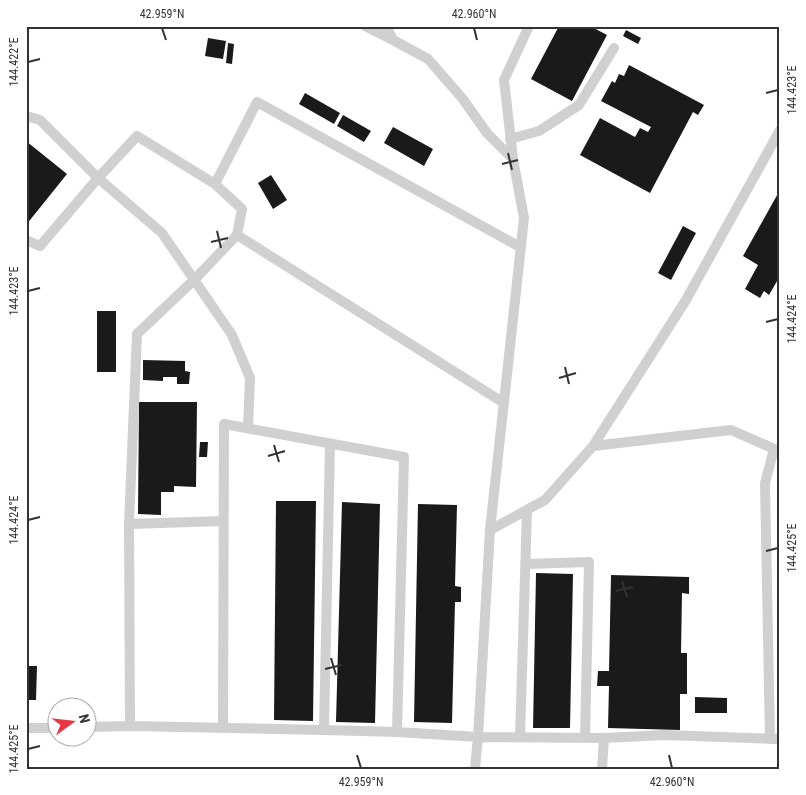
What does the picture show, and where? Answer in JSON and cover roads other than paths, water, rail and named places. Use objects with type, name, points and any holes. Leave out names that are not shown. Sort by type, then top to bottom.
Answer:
[{"type":"lane","points":[[365,26],[428,59],[462,98],[487,133],[512,159]]},
{"type":"lane","points":[[386,26],[393,40]]},
{"type":"lane","points":[[475,769],[490,530],[524,218],[512,159],[504,80],[529,26]]},
{"type":"lane","points":[[510,139],[539,131],[579,105],[614,48]]},
{"type":"lane","points":[[215,184],[257,102],[520,247]]},
{"type":"lane","points":[[26,116],[40,120],[98,178],[162,233],[232,335],[250,378],[248,428]]},
{"type":"lane","points":[[490,530],[545,500],[593,446],[686,300],[780,130]]},
{"type":"lane","points":[[26,240],[40,246],[137,136],[215,184],[242,209],[237,235],[194,280],[137,334],[129,524],[130,726]]},
{"type":"lane","points":[[237,235],[504,402]]},
{"type":"lane","points":[[223,728],[224,424],[404,457],[397,732]]},
{"type":"lane","points":[[98,727],[324,730],[478,737],[604,738],[666,735],[775,739],[765,483],[777,450],[731,430],[593,446]]},
{"type":"lane","points":[[324,730],[330,444]]},
{"type":"lane","points":[[520,737],[527,510]]},
{"type":"lane","points":[[129,524],[223,521]]},
{"type":"lane","points":[[526,564],[589,562],[585,738]]},
{"type":"lane","points":[[26,728],[48,728]]},
{"type":"lane","points":[[602,769],[604,738]]}]
